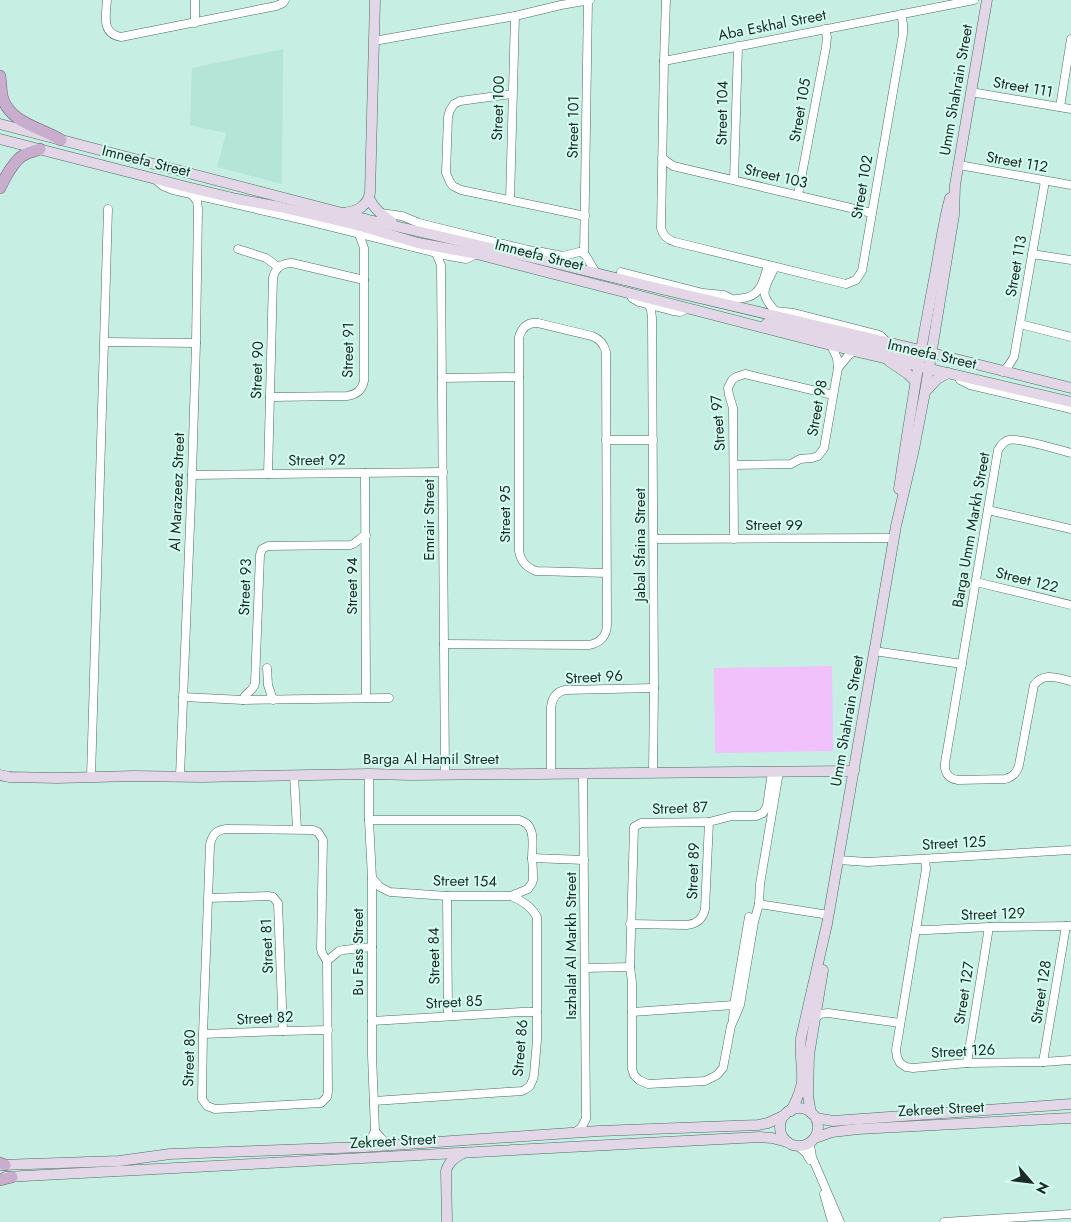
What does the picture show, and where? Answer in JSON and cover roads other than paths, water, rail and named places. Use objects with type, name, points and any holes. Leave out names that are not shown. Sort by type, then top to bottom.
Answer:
[{"type":"main road","points":[[0,76],[3,99],[14,115],[26,124],[48,132],[61,140]]},
{"type":"main road","points":[[0,188],[18,160],[25,154],[40,149]]},
{"type":"main road","points":[[0,1179],[12,1177]]},
{"type":"street","points":[[107,0],[107,28],[110,33],[118,37],[276,6],[286,0]]},
{"type":"street","points":[[195,0],[195,22]]},
{"type":"street","points":[[341,213],[361,208],[369,198],[374,0]]},
{"type":"street","points":[[374,41],[515,16],[561,3],[589,0]]},
{"type":"street","name":"Street 101","points":[[584,254],[589,0]]},
{"type":"street","name":"Street 102","points":[[666,0],[661,228],[664,236],[675,242],[842,284],[853,282],[859,278],[862,271],[903,34],[901,14]]},
{"type":"street","name":"Aba Eskhal Street","points":[[664,61],[974,0]]},
{"type":"street","name":"Umm Shahrain Street","points":[[955,185],[987,0]]},
{"type":"street","name":"Street 100","points":[[510,200],[515,16]]},
{"type":"street","name":"Street 105","points":[[798,195],[826,47],[825,29]]},
{"type":"street","points":[[1060,107],[1071,39]]},
{"type":"street","name":"Street 104","points":[[734,180],[738,46]]},
{"type":"street","name":"Street 111","points":[[971,92],[1071,109]]},
{"type":"street","points":[[512,94],[460,101],[452,107],[448,116],[446,173],[450,182],[457,188],[585,216]]},
{"type":"street","name":"Imneefa Street","points":[[0,124],[341,213],[717,303],[778,314],[903,346],[953,374],[1071,402]]},
{"type":"street","name":"Imneefa Street","points":[[0,139],[155,178],[220,197],[280,207],[357,225],[412,241],[477,254],[884,358],[925,359],[1003,372],[1071,388]]},
{"type":"street","points":[[662,158],[673,166],[662,174]]},
{"type":"street","name":"Street 112","points":[[959,165],[1071,185]]},
{"type":"street","name":"Street 103","points":[[673,166],[872,212]]},
{"type":"street","points":[[155,178],[169,189],[207,198],[220,197],[450,256],[466,259],[477,254]]},
{"type":"street","name":"Street 113","points":[[1003,372],[1014,357],[1045,181]]},
{"type":"street","name":"Imneefa Street","points":[[925,359],[925,328],[942,232],[955,185]]},
{"type":"street","name":"Imneefa Street","points":[[925,359],[954,215],[955,185]]},
{"type":"street","name":"Al Marazeez Street","points":[[180,776],[196,343],[198,209],[197,201],[192,195]]},
{"type":"street","points":[[198,209],[207,198]]},
{"type":"street","points":[[369,198],[378,212],[396,225]]},
{"type":"street","points":[[91,777],[108,209]]},
{"type":"street","points":[[378,212],[402,216],[416,222],[528,250],[566,256],[579,252],[584,254],[596,273]]},
{"type":"street","name":"Street 91","points":[[270,398],[347,396],[354,395],[360,390],[364,381],[364,248],[359,234]]},
{"type":"street","name":"Street 91","points":[[364,248],[370,237]]},
{"type":"street","points":[[412,241],[431,251]]},
{"type":"street","points":[[238,249],[266,258],[278,267],[292,263],[364,280]]},
{"type":"street","name":"Emrair Street","points":[[431,251],[441,265],[445,774]]},
{"type":"street","points":[[1032,254],[1071,260]]},
{"type":"street","points":[[538,259],[556,255]]},
{"type":"street","points":[[441,265],[444,259],[450,256]]},
{"type":"street","points":[[717,303],[747,298],[755,294],[771,266]]},
{"type":"street","points":[[771,266],[764,296],[778,314]]},
{"type":"street","name":"Street 90","points":[[268,474],[273,278],[278,267]]},
{"type":"street","points":[[621,272],[703,293],[724,295],[732,299]]},
{"type":"street","points":[[919,424],[917,408],[936,298],[934,277]]},
{"type":"street","points":[[630,294],[635,300],[660,308],[677,312],[688,308]]},
{"type":"street","name":"Jabal Sfaina Street","points":[[649,305],[652,318],[654,539],[653,773]]},
{"type":"street","points":[[652,318],[660,308]]},
{"type":"street","name":"Street 95","points":[[444,644],[589,645],[600,641],[605,636],[607,628],[607,573],[606,440],[606,352],[604,345],[599,339],[592,336],[531,323],[522,330],[519,337],[520,557],[526,566],[536,571],[607,573]]},
{"type":"street","points":[[755,326],[769,324],[784,325],[1013,382],[1039,380]]},
{"type":"street","points":[[1020,324],[1071,337]]},
{"type":"street","points":[[903,346],[911,342],[925,328]]},
{"type":"street","points":[[104,342],[196,343]]},
{"type":"street","name":"Street 98","points":[[734,465],[791,464],[800,459],[818,456],[824,448],[838,368],[837,358],[831,345]]},
{"type":"street","name":"Street 98","points":[[838,368],[854,351]]},
{"type":"street","points":[[1014,357],[1022,376]]},
{"type":"street","points":[[884,358],[915,381]]},
{"type":"street","name":"Umm Shahrain Street","points":[[897,522],[915,381],[925,359]]},
{"type":"street","name":"Umm Shahrain Street","points":[[814,1115],[808,1096],[800,1050],[801,1038],[828,920],[894,538],[925,392],[925,359]]},
{"type":"street","name":"Street 97","points":[[734,539],[733,408],[728,392],[730,384],[736,377],[745,374],[833,395]]},
{"type":"street","points":[[925,392],[937,379],[953,374],[970,385],[1071,409]]},
{"type":"street","points":[[442,378],[519,377]]},
{"type":"street","name":"Barga Umm Markh Street","points":[[1071,453],[1015,439],[1005,442],[998,450],[944,766],[948,775],[955,780],[1005,779],[1014,774],[1019,766],[1034,685],[1044,676],[1071,681]]},
{"type":"street","points":[[606,440],[653,440]]},
{"type":"street","name":"Street 92","points":[[192,475],[442,472]]},
{"type":"street","name":"Street 94","points":[[365,473],[366,698]]},
{"type":"street","points":[[988,510],[1071,529]]},
{"type":"street","name":"Street 93","points":[[243,700],[245,695],[255,685],[260,555],[262,549],[268,546],[350,546],[366,535]]},
{"type":"street","name":"Street 99","points":[[654,539],[894,538]]},
{"type":"street","name":"Street 122","points":[[976,582],[1071,605]]},
{"type":"street","points":[[874,651],[962,664]]},
{"type":"street","points":[[267,668],[268,685],[274,700]]},
{"type":"street","name":"Street 96","points":[[551,773],[551,707],[552,700],[556,694],[565,690],[654,688]]},
{"type":"street","points":[[183,697],[243,700],[389,698]]},
{"type":"street","name":"Barga Al Hamil Street","points":[[3,778],[854,771]]},
{"type":"street","name":"Street 87","points":[[776,772],[760,884],[759,904],[754,922],[740,1005],[730,1032],[724,1064],[717,1075],[704,1081],[648,1084],[639,1080],[634,1075],[632,1069],[630,924],[634,827],[641,823],[709,822],[727,817],[756,816],[763,813],[767,806],[776,772]]},
{"type":"street","name":"Iszhalat Al Markh Street","points":[[584,773],[586,1119]]},
{"type":"street","name":"Bu Fass Street","points":[[369,774],[372,878],[372,1056],[375,1131]]},
{"type":"street","points":[[294,775],[297,829]]},
{"type":"street","points":[[369,820],[522,821],[528,824],[532,834],[532,858],[584,860]]},
{"type":"street","name":"Street 89","points":[[630,924],[691,924],[703,916],[705,909],[709,822]]},
{"type":"street","name":"Street 80","points":[[226,829],[297,829],[316,831],[323,840],[321,949],[328,961],[327,1096],[318,1104],[210,1108],[205,1104],[202,1096],[210,845],[217,831],[226,829]]},
{"type":"street","name":"Street 125","points":[[838,860],[868,862],[1071,850]]},
{"type":"street","name":"Street 154","points":[[372,878],[390,892],[447,896],[511,896],[528,889],[533,880],[532,858]]},
{"type":"street","name":"Street 126","points":[[925,859],[925,875],[900,1023],[896,1054],[898,1060],[903,1065],[913,1068],[967,1063],[1071,1060]]},
{"type":"street","name":"Street 81","points":[[209,898],[268,896],[278,903],[283,1030]]},
{"type":"street","name":"Street 84","points":[[447,896],[448,1016]]},
{"type":"street","name":"Street 86","points":[[374,1101],[522,1091],[531,1084],[534,1077],[537,1040],[537,917],[528,905],[511,896]]},
{"type":"street","points":[[759,904],[828,920]]},
{"type":"street","name":"Street 87","points":[[734,1020],[734,1006],[749,917]]},
{"type":"street","name":"Umm Shahrain Street","points":[[788,1113],[801,1088],[805,1073],[818,1002],[828,920]]},
{"type":"street","name":"Street 129","points":[[916,930],[1068,926]]},
{"type":"street","name":"Street 128","points":[[1044,1062],[1068,926]]},
{"type":"street","name":"Street 127","points":[[967,1063],[989,927]]},
{"type":"street","points":[[328,961],[339,951],[372,947]]},
{"type":"street","points":[[585,968],[630,967]]},
{"type":"street","points":[[818,1002],[828,1012]]},
{"type":"street","points":[[632,1012],[734,1006]]},
{"type":"street","name":"Street 85","points":[[372,1020],[537,1012]]},
{"type":"street","points":[[815,1019],[820,1014],[828,1012],[900,1023]]},
{"type":"street","name":"Street 82","points":[[203,1034],[328,1030]]},
{"type":"street","name":"Zekreet Street","points":[[814,1115],[833,1121],[1071,1104]]},
{"type":"street","points":[[812,1140],[803,1146],[794,1146],[787,1142],[780,1129],[782,1119],[788,1113],[801,1108],[814,1115],[818,1122],[818,1130],[810,1146],[812,1157],[840,1222]]},
{"type":"street","name":"Zekreet Street","points":[[2,1164],[120,1161],[170,1154],[390,1146],[575,1132],[758,1124],[768,1123],[788,1113]]},
{"type":"street","name":"Zekreet Street","points":[[812,1140],[832,1132],[858,1129],[1071,1118]]},
{"type":"street","points":[[575,1132],[581,1128],[586,1119],[599,1131]]},
{"type":"street","points":[[364,1147],[375,1131],[390,1146]]},
{"type":"street","name":"Zekreet Street","points":[[12,1177],[760,1137],[787,1142]]},
{"type":"street","points":[[798,1146],[808,1157],[824,1195],[832,1222]]},
{"type":"street","points":[[447,1222],[446,1171],[452,1160],[464,1152]]},
{"type":"street","points":[[427,1155],[439,1160],[446,1171]]},
{"type":"street","points":[[944,1222],[1071,1214]]}]
